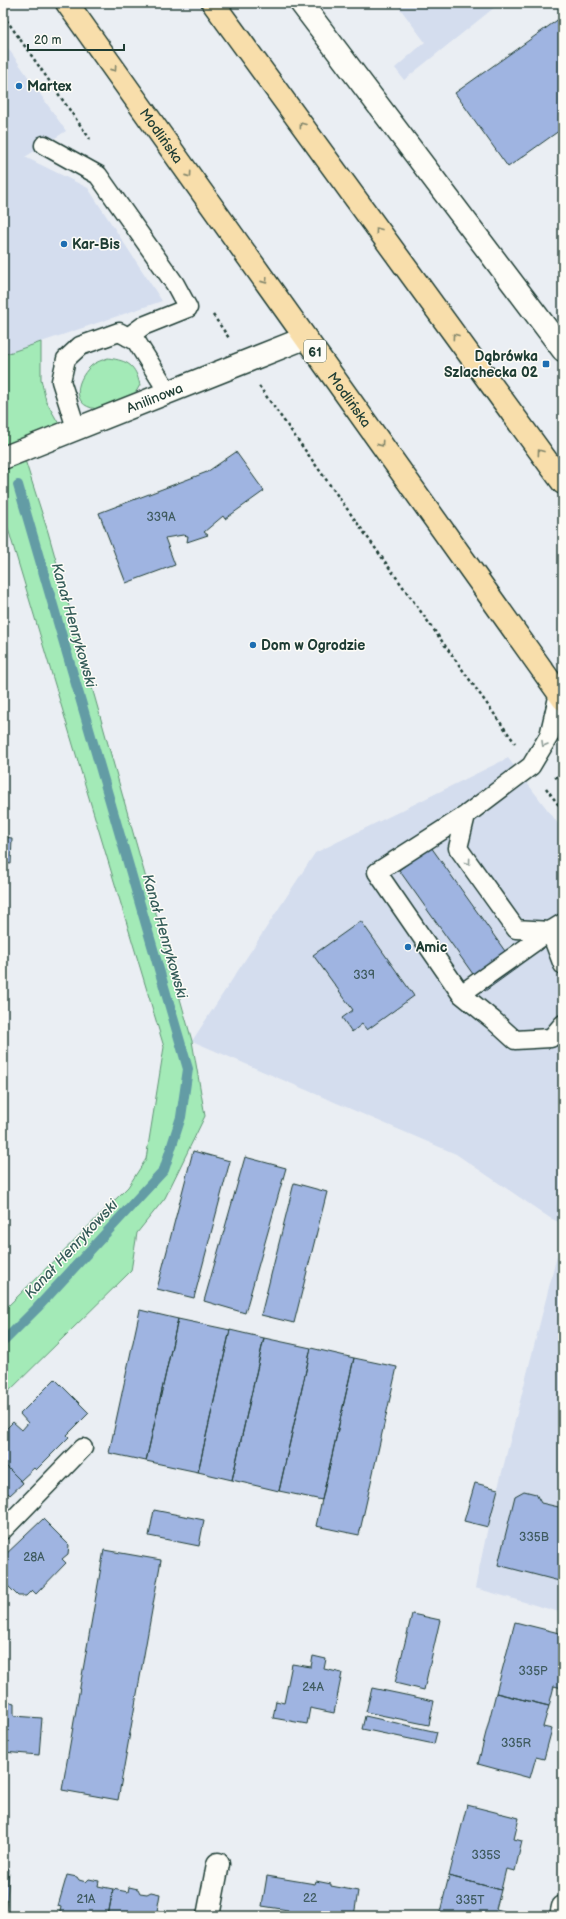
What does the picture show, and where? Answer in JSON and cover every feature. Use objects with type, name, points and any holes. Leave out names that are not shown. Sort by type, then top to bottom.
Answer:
[{"type":"main road","name":"Modlińska","points":[[67,3],[561,696]]},
{"type":"main road","points":[[213,3],[563,483]]},
{"type":"street","points":[[301,3],[563,350]]},
{"type":"street","name":"Anilinowa","points":[[3,458],[305,338]]},
{"type":"street","points":[[208,1916],[218,1864]]},
{"type":"street","points":[[561,1916],[563,1907]]},
{"type":"lane","points":[[44,145],[98,176],[176,284],[188,308],[142,326],[128,337]]},
{"type":"lane","points":[[76,428],[61,382],[66,359],[80,346],[119,332],[136,341],[168,392]]},
{"type":"lane","points":[[561,696],[549,736],[531,766],[466,815],[377,872],[460,994],[494,1020],[515,1040],[551,1038],[563,1024]]},
{"type":"lane","points":[[466,815],[458,848],[516,929],[556,927]]},
{"type":"lane","points":[[556,927],[563,965]]},
{"type":"lane","points":[[460,994],[556,927]]},
{"type":"lane","points":[[3,1530],[83,1448]]},
{"type":"path","points":[[3,15],[90,140]]},
{"type":"path","points":[[210,310],[246,362],[260,387],[563,811]]},
{"type":"shaded area","points":[[396,3],[500,3],[404,80],[395,68],[425,42]]},
{"type":"shaded area","name":"Kar-Bis","points":[[3,41],[66,131],[25,157],[88,188],[162,301],[3,355]]},
{"type":"shaded area","name":"Amic","points":[[508,758],[563,830],[563,1224],[550,1218],[456,1154],[192,1041],[315,853]]},
{"type":"shaded area","points":[[563,1232],[563,1613],[475,1588],[488,1527]]},
{"type":"green space","points":[[41,342],[41,379],[46,401],[60,426],[21,442],[3,445],[3,355]]},
{"type":"green space","points":[[108,358],[130,365],[136,373],[140,385],[133,397],[104,409],[91,408],[84,405],[80,400],[78,394],[81,379],[85,372],[93,365]]},
{"type":"green space","points":[[25,460],[48,532],[192,1041],[205,1116],[165,1198],[137,1233],[131,1271],[3,1397],[3,1311],[128,1187],[146,1159],[164,1047],[3,512],[3,470]]},
{"type":"building","points":[[563,16],[563,128],[508,167],[455,93]]},
{"type":"building","points":[[236,452],[264,491],[225,519],[223,516],[204,532],[208,535],[187,542],[188,536],[183,535],[165,538],[175,565],[126,583],[99,513],[207,472]]},
{"type":"building","points":[[3,837],[12,838],[11,864],[3,863]]},
{"type":"building","points":[[431,847],[517,968],[485,991],[399,870]]},
{"type":"building","points":[[361,921],[414,996],[367,1030],[362,1024],[352,1032],[342,1018],[353,1010],[313,955]]},
{"type":"building","points":[[193,1151],[230,1161],[194,1298],[157,1289]]},
{"type":"building","points":[[245,1157],[286,1168],[245,1313],[204,1301]]},
{"type":"building","points":[[294,1183],[327,1192],[294,1323],[261,1315]]},
{"type":"building","points":[[140,1310],[178,1319],[146,1461],[109,1453]]},
{"type":"building","points":[[178,1319],[230,1330],[198,1472],[146,1461]]},
{"type":"building","points":[[230,1330],[264,1338],[232,1480],[198,1472]]},
{"type":"building","points":[[264,1338],[311,1348],[279,1491],[232,1480]]},
{"type":"building","points":[[311,1348],[354,1358],[322,1500],[279,1491]]},
{"type":"building","points":[[354,1358],[397,1367],[359,1535],[316,1526]]},
{"type":"building","points":[[55,1379],[89,1413],[67,1435],[69,1437],[36,1470],[34,1468],[21,1480],[23,1483],[3,1463],[3,1432],[13,1422],[22,1430],[28,1423],[20,1414]]},
{"type":"building","points":[[3,1463],[23,1483],[10,1495],[8,1493],[3,1498]]},
{"type":"building","points":[[475,1483],[498,1489],[488,1527],[464,1521]]},
{"type":"building","points":[[524,1491],[536,1494],[541,1503],[563,1508],[563,1582],[498,1565],[515,1496]]},
{"type":"building","points":[[154,1510],[204,1520],[199,1546],[149,1536]]},
{"type":"building","points":[[43,1519],[69,1545],[68,1554],[62,1559],[66,1563],[36,1594],[32,1590],[26,1596],[18,1596],[3,1581],[4,1556]]},
{"type":"building","points":[[104,1550],[161,1560],[118,1800],[62,1790]]},
{"type":"building","points":[[412,1614],[440,1620],[424,1690],[395,1683]]},
{"type":"building","points":[[515,1622],[563,1634],[561,1656],[563,1656],[563,1685],[562,1688],[554,1686],[549,1706],[496,1693]]},
{"type":"building","points":[[313,1656],[326,1659],[324,1669],[342,1673],[334,1713],[310,1708],[307,1724],[273,1718],[276,1701],[284,1703],[292,1664],[311,1667]]},
{"type":"building","points":[[372,1688],[434,1701],[429,1725],[366,1712]]},
{"type":"building","points":[[496,1693],[549,1706],[543,1727],[552,1729],[544,1759],[536,1757],[530,1778],[478,1764]]},
{"type":"building","points":[[3,1700],[14,1703],[14,1716],[42,1718],[39,1755],[3,1752]]},
{"type":"building","points":[[365,1716],[437,1732],[434,1744],[362,1729]]},
{"type":"building","points":[[467,1805],[519,1818],[514,1839],[522,1841],[515,1871],[506,1869],[501,1890],[449,1876]]},
{"type":"building","points":[[3,1868],[9,1869],[6,1916],[3,1916]]},
{"type":"building","points":[[67,1875],[77,1877],[79,1880],[86,1882],[89,1879],[99,1881],[98,1886],[113,1889],[108,1916],[59,1916],[61,1907],[58,1906]]},
{"type":"building","points":[[267,1876],[315,1884],[316,1881],[331,1884],[331,1886],[358,1891],[354,1916],[287,1916],[288,1910],[262,1906]]},
{"type":"building","points":[[449,1876],[501,1890],[496,1909],[504,1911],[503,1916],[439,1916]]},
{"type":"building","points":[[129,1887],[138,1889],[140,1893],[147,1894],[151,1892],[160,1894],[157,1911],[159,1912],[158,1916],[108,1916],[113,1889],[128,1892]]},
{"type":"waterway","name":"Kanał Henrykowski","points":[[3,1342],[37,1308],[164,1170],[181,1117],[188,1069],[18,485]]},
{"type":"place","name":"Martex","points":[[19,86]]},
{"type":"place","name":"Kar-Bis","points":[[64,244]]},
{"type":"place","name":"Dąbrówka Szlachecka 02","points":[[546,364]]},
{"type":"place","name":"Dom w Ogrodzie","points":[[253,645]]},
{"type":"place","name":"Amic","points":[[408,947]]}]
